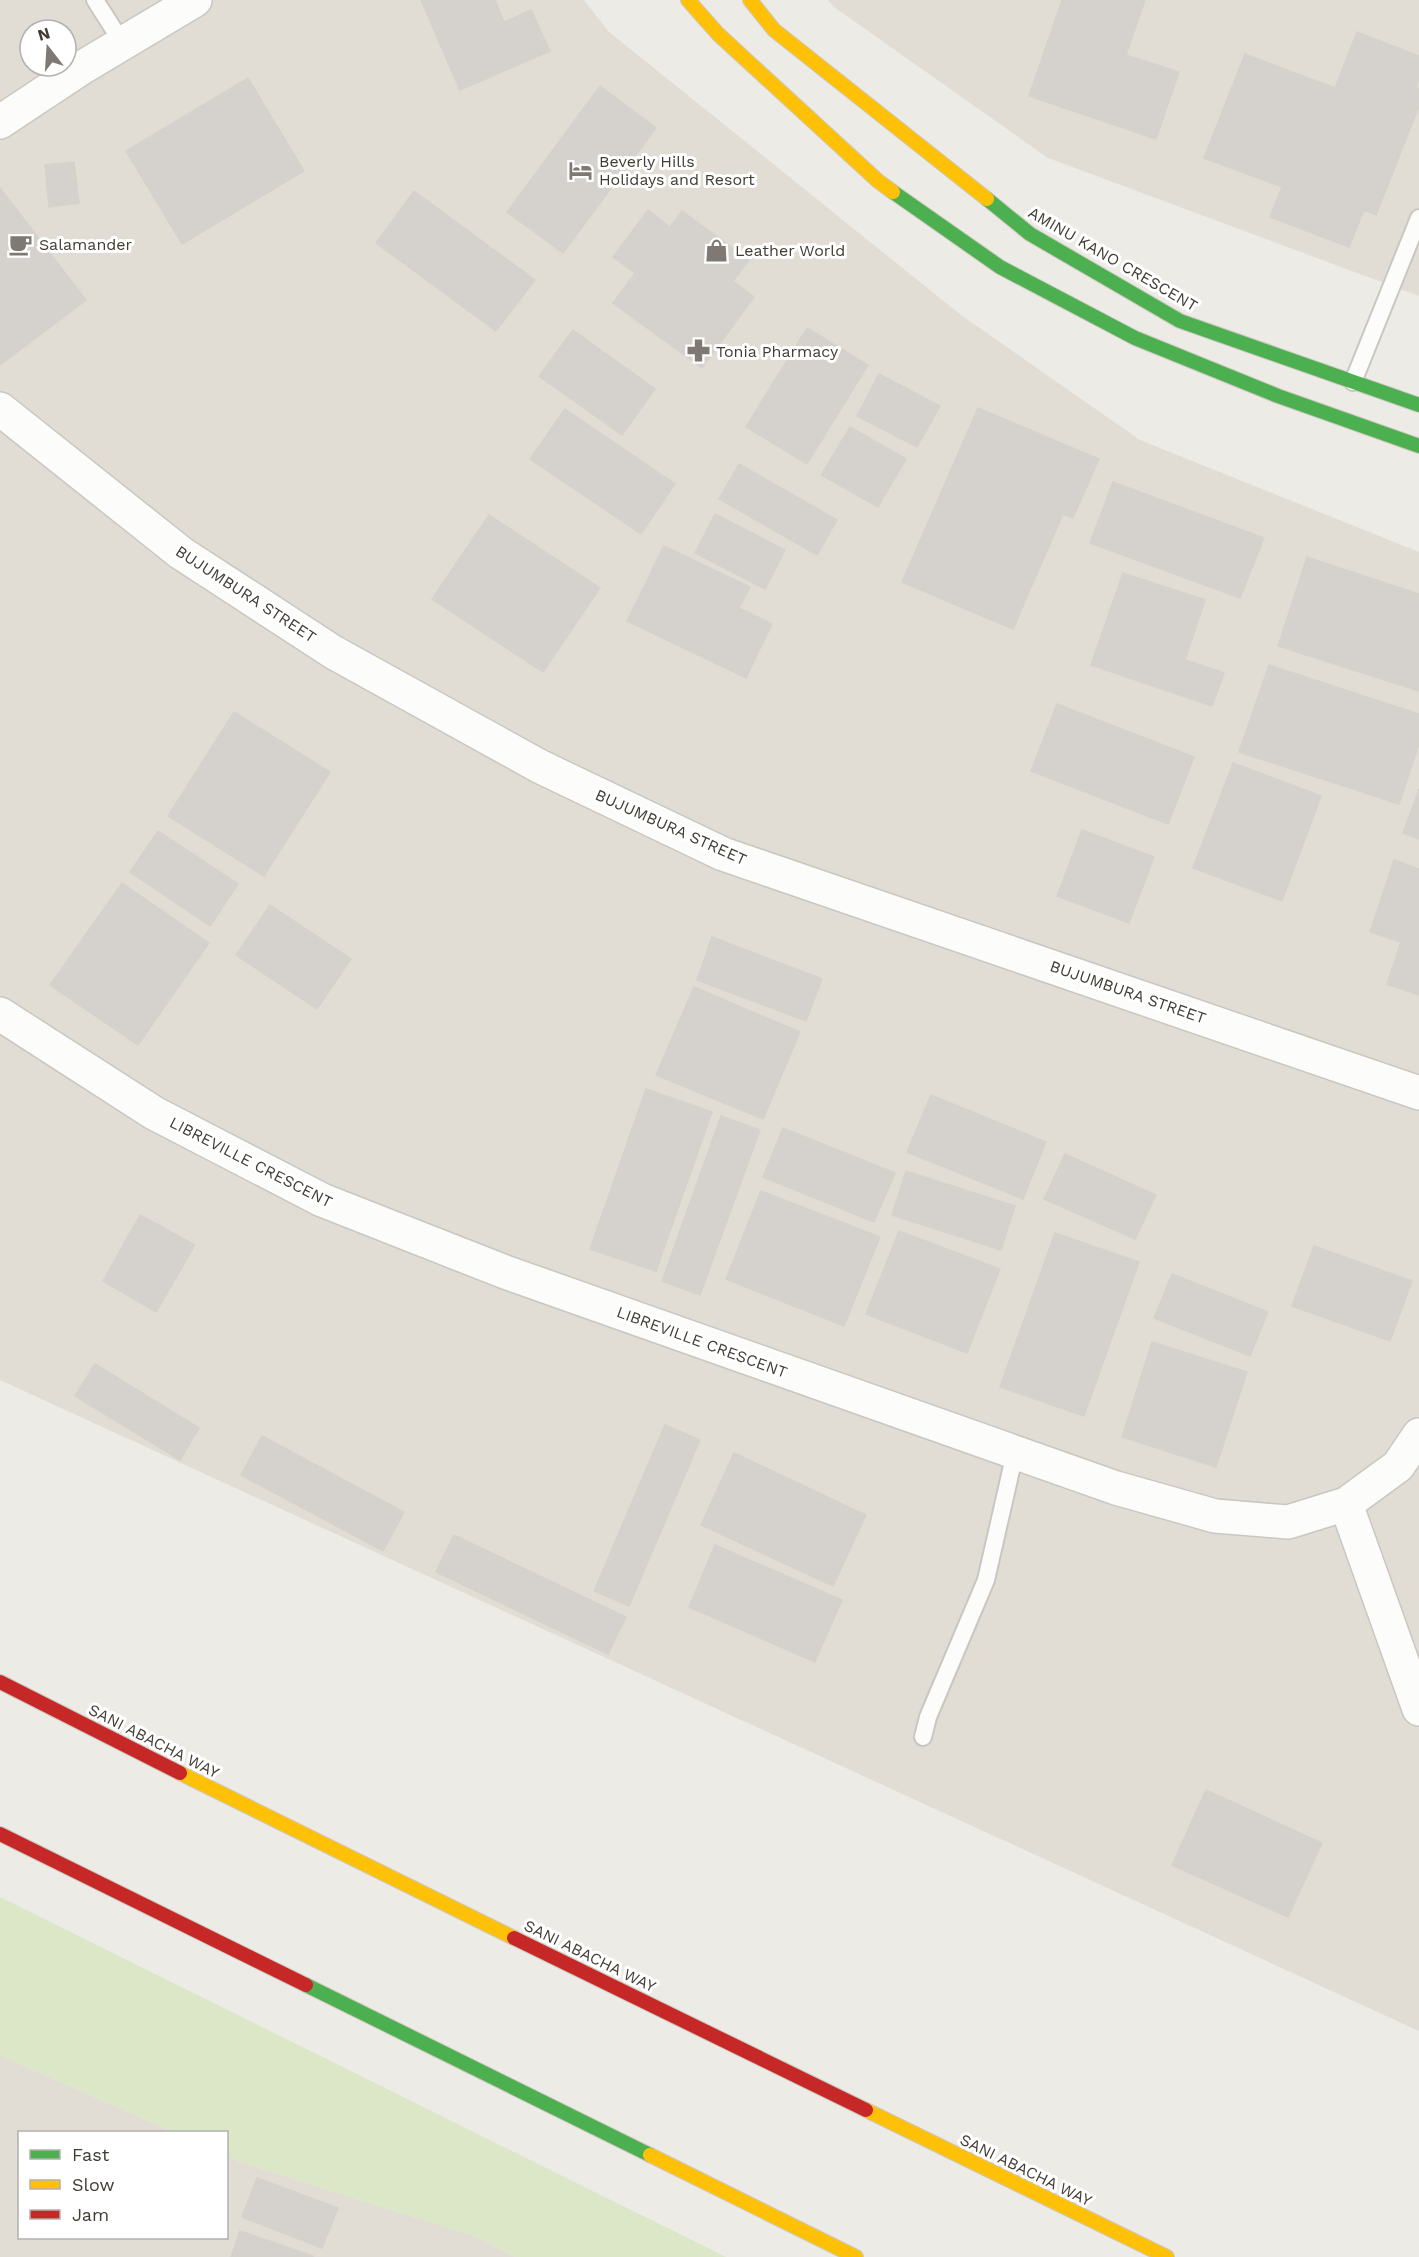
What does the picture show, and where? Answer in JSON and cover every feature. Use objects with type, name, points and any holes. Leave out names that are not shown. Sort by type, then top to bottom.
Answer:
[{"type":"main road","points":[[688,0],[718,34],[878,181],[1000,267],[1135,338],[1278,396],[1419,446]]},
{"type":"main road","name":"AMINU KANO CRESCENT","points":[[750,0],[774,30],[929,151],[1030,234],[1180,321],[1419,405]]},
{"type":"main road","name":"SANI ABACHA WAY","points":[[0,1682],[279,1822],[1167,2257]]},
{"type":"main road","points":[[0,1834],[856,2257]]},
{"type":"street","points":[[0,122],[195,0]]},
{"type":"street","name":"BUJUMBURA STREET","points":[[0,409],[181,553],[333,652],[550,771],[723,854],[1419,1093]]},
{"type":"street","name":"LIBREVILLE CRESCENT","points":[[0,1014],[154,1113],[322,1200],[505,1272],[1116,1488],[1215,1516],[1287,1522],[1346,1504],[1398,1466],[1419,1435]]},
{"type":"street","points":[[1346,1504],[1419,1709]]},
{"type":"lane","points":[[95,0],[123,44]]},
{"type":"lane","points":[[1353,382],[1419,218]]},
{"type":"lane","points":[[923,1737],[928,1717],[986,1580],[1015,1453]]},
{"type":"shaded area","points":[[0,0],[584,0],[609,32],[961,315],[1140,440],[1419,552],[1419,2031],[0,1380]]},
{"type":"shaded area","points":[[828,0],[1419,0],[1419,296],[1048,158],[834,7]]},
{"type":"shaded area","points":[[0,2055],[171,2131],[18,2131],[18,2239],[228,2239],[228,2156],[477,2237],[515,2257],[0,2257]]},
{"type":"green space","points":[[0,1897],[726,2257],[515,2257],[477,2237],[240,2162],[228,2156],[228,2131],[171,2131],[0,2055]]},
{"type":"building","points":[[421,0],[495,0],[504,22],[531,10],[550,51],[460,90]]},
{"type":"building","points":[[1062,0],[1145,0],[1126,55],[1179,72],[1156,139],[1029,96]]},
{"type":"building","points":[[1357,32],[1419,56],[1419,79],[1416,87],[1419,89],[1419,106],[1376,215],[1364,210],[1349,247],[1270,217],[1282,187],[1204,158],[1245,54],[1335,88]]},
{"type":"building","points":[[248,78],[304,171],[182,244],[126,151]]},
{"type":"building","name":"Beverly Hills Holidays and Resort","points":[[600,86],[656,128],[563,253],[507,212]]},
{"type":"building","points":[[74,162],[79,203],[49,207],[45,165]]},
{"type":"building","name":"Salamander","points":[[0,188],[86,300],[0,365]]},
{"type":"building","points":[[414,191],[535,280],[496,331],[376,243]]},
{"type":"building","points":[[648,210],[670,227],[682,211],[749,260],[733,281],[754,297],[702,368],[613,303],[635,273],[613,257]]},
{"type":"building","points":[[807,328],[868,365],[807,464],[746,427]]},
{"type":"building","points":[[573,330],[655,389],[622,435],[539,376]]},
{"type":"building","points":[[879,374],[940,406],[917,447],[857,416]]},
{"type":"building","points":[[978,408],[1099,459],[1073,518],[1063,514],[1013,629],[902,582]]},
{"type":"building","points":[[565,409],[675,484],[641,534],[530,459]]},
{"type":"building","points":[[850,427],[906,459],[878,507],[821,475]]},
{"type":"building","points":[[739,464],[837,520],[817,555],[719,499]]},
{"type":"building","points":[[1113,482],[1264,538],[1240,598],[1090,543]]},
{"type":"building","points":[[715,514],[785,550],[765,589],[695,553]]},
{"type":"building","points":[[489,515],[600,588],[543,672],[432,599]]},
{"type":"building","points":[[664,546],[750,587],[739,608],[772,624],[746,678],[627,621]]},
{"type":"building","points":[[1307,557],[1419,594],[1419,691],[1278,646]]},
{"type":"building","points":[[1123,573],[1205,600],[1185,660],[1224,673],[1212,706],[1091,665]]},
{"type":"building","points":[[1269,665],[1419,714],[1419,744],[1399,804],[1239,752]]},
{"type":"building","points":[[1057,704],[1194,757],[1168,824],[1031,771]]},
{"type":"building","points":[[234,712],[330,772],[264,876],[168,816]]},
{"type":"building","points":[[1233,763],[1321,796],[1282,901],[1193,868]]},
{"type":"building","points":[[1419,789],[1419,839],[1403,833]]},
{"type":"building","points":[[1082,830],[1154,857],[1129,923],[1057,896]]},
{"type":"building","points":[[158,831],[238,884],[210,926],[130,872]]},
{"type":"building","points":[[1394,860],[1419,869],[1419,995],[1387,984],[1401,942],[1370,932]]},
{"type":"building","points":[[122,883],[209,943],[138,1045],[50,985]]},
{"type":"building","points":[[270,905],[351,959],[317,1009],[236,955]]},
{"type":"building","points":[[712,937],[822,979],[806,1021],[697,980]]},
{"type":"building","points":[[694,987],[800,1032],[763,1119],[656,1075]]},
{"type":"building","points":[[646,1089],[712,1112],[656,1271],[590,1249]]},
{"type":"building","points":[[931,1095],[1046,1142],[1023,1199],[907,1152]]},
{"type":"building","points":[[721,1116],[760,1130],[700,1295],[662,1281]]},
{"type":"building","points":[[783,1128],[895,1173],[874,1222],[763,1177]]},
{"type":"building","points":[[1065,1154],[1156,1195],[1135,1239],[1044,1199]]},
{"type":"building","points":[[906,1171],[1015,1206],[1001,1250],[892,1215]]},
{"type":"building","points":[[761,1191],[880,1237],[844,1326],[726,1279]]},
{"type":"building","points":[[140,1215],[195,1245],[156,1312],[103,1281]]},
{"type":"building","points":[[899,1231],[1000,1269],[967,1353],[866,1314]]},
{"type":"building","points":[[1055,1233],[1139,1262],[1084,1416],[1000,1387]]},
{"type":"building","points":[[1314,1246],[1412,1281],[1390,1341],[1292,1306]]},
{"type":"building","points":[[1172,1274],[1268,1312],[1250,1356],[1154,1318]]},
{"type":"building","points":[[1152,1342],[1247,1372],[1216,1467],[1122,1437]]},
{"type":"building","points":[[95,1364],[199,1428],[180,1460],[75,1396]]},
{"type":"building","points":[[665,1425],[700,1440],[629,1606],[594,1591]]},
{"type":"building","points":[[262,1436],[404,1512],[383,1551],[241,1475]]},
{"type":"building","points":[[734,1453],[866,1515],[833,1586],[701,1525]]},
{"type":"building","points":[[454,1535],[626,1617],[608,1654],[436,1572]]},
{"type":"building","points":[[715,1545],[842,1600],[815,1662],[689,1607]]},
{"type":"building","points":[[1206,1790],[1322,1843],[1288,1917],[1172,1865]]},
{"type":"building","points":[[257,2178],[338,2208],[322,2248],[242,2217]]},
{"type":"building","points":[[240,2231],[313,2256],[313,2257],[231,2257]]},
{"type":"traffic: fast","points":[[893,192],[1000,267],[1135,338],[1278,396],[1419,446]]},
{"type":"traffic: fast","points":[[987,199],[1030,234],[1180,321],[1419,405]]},
{"type":"traffic: fast","points":[[306,1985],[650,2155]]},
{"type":"traffic: slow","points":[[688,0],[718,34],[878,181],[893,192]]},
{"type":"traffic: slow","points":[[750,0],[774,30],[987,199]]},
{"type":"traffic: slow","points":[[180,1773],[514,1938]]},
{"type":"traffic: slow","points":[[866,2110],[1167,2257]]},
{"type":"traffic: slow","points":[[650,2155],[856,2257]]},
{"type":"traffic: jam","points":[[0,1682],[180,1773]]},
{"type":"traffic: jam","points":[[0,1834],[306,1985]]},
{"type":"traffic: jam","points":[[514,1938],[866,2110]]},
{"type":"place","name":"Beverly Hills Holidays and Resort","points":[[581,170]]},
{"type":"place","name":"Salamander","points":[[21,244]]},
{"type":"place","name":"Leather World","points":[[717,250]]},
{"type":"place","name":"Tonia Pharmacy","points":[[698,351]]}]
